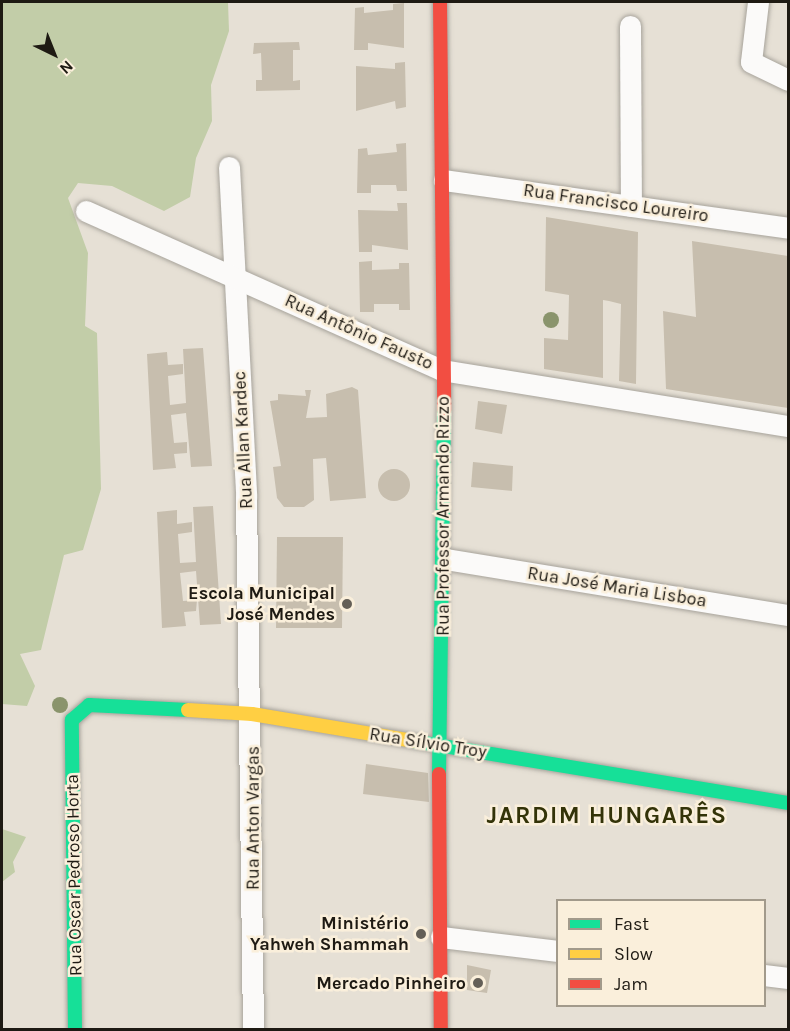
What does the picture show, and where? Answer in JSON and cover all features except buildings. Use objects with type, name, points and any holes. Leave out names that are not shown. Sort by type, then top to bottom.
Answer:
[{"type":"street","name":"Rua Professor Armando Rizzo","points":[[440,2],[444,180],[442,370],[446,560],[439,744],[441,1029]]},
{"type":"street","points":[[758,2],[751,62],[789,80]]},
{"type":"street","points":[[630,26],[631,206]]},
{"type":"street","name":"Rua Allan Kardec","points":[[229,167],[252,714]]},
{"type":"street","name":"Rua Francisco Loureiro","points":[[444,180],[789,228]]},
{"type":"street","name":"Rua Antônio Fausto","points":[[86,211],[442,370],[789,426]]},
{"type":"street","name":"Rua José Maria Lisboa","points":[[446,560],[789,615]]},
{"type":"street","name":"Rua Sílvio Troy","points":[[72,720],[75,713],[103,702],[252,714],[789,802]]},
{"type":"street","name":"Rua Anton Vargas","points":[[252,714],[253,1029]]},
{"type":"street","name":"Rua Oscar Pedroso Horta","points":[[72,720],[75,1029]]},
{"type":"street","points":[[441,937],[556,951]]},
{"type":"street","points":[[766,975],[789,978]]},
{"type":"green space","points":[[2,2],[228,2],[229,31],[211,85],[212,121],[196,158],[190,197],[164,211],[112,186],[78,183],[68,198],[88,253],[85,326],[97,333],[101,489],[83,550],[64,555],[41,650],[20,654],[35,686],[27,706],[2,704]]},
{"type":"green space","points":[[2,829],[26,837],[13,862],[15,872],[2,882]]},
{"type":"traffic: fast","points":[[439,774],[444,410]]},
{"type":"traffic: fast","points":[[75,1030],[72,720],[89,705],[188,710]]},
{"type":"traffic: fast","points":[[413,741],[788,803]]},
{"type":"traffic: slow","points":[[188,710],[252,714],[413,741]]},
{"type":"traffic: jam","points":[[440,2],[444,410]]},
{"type":"traffic: jam","points":[[439,774],[441,1030]]},
{"type":"place","name":"Escola Municipal José Mendes","points":[[347,604]]},
{"type":"place","name":"Ministério Yahweh Shammah","points":[[421,934]]},
{"type":"place","name":"Mercado Pinheiro","points":[[478,983]]},
{"type":"district","name":"JARDIM HUNGARÊS","points":[[607,816]]}]
